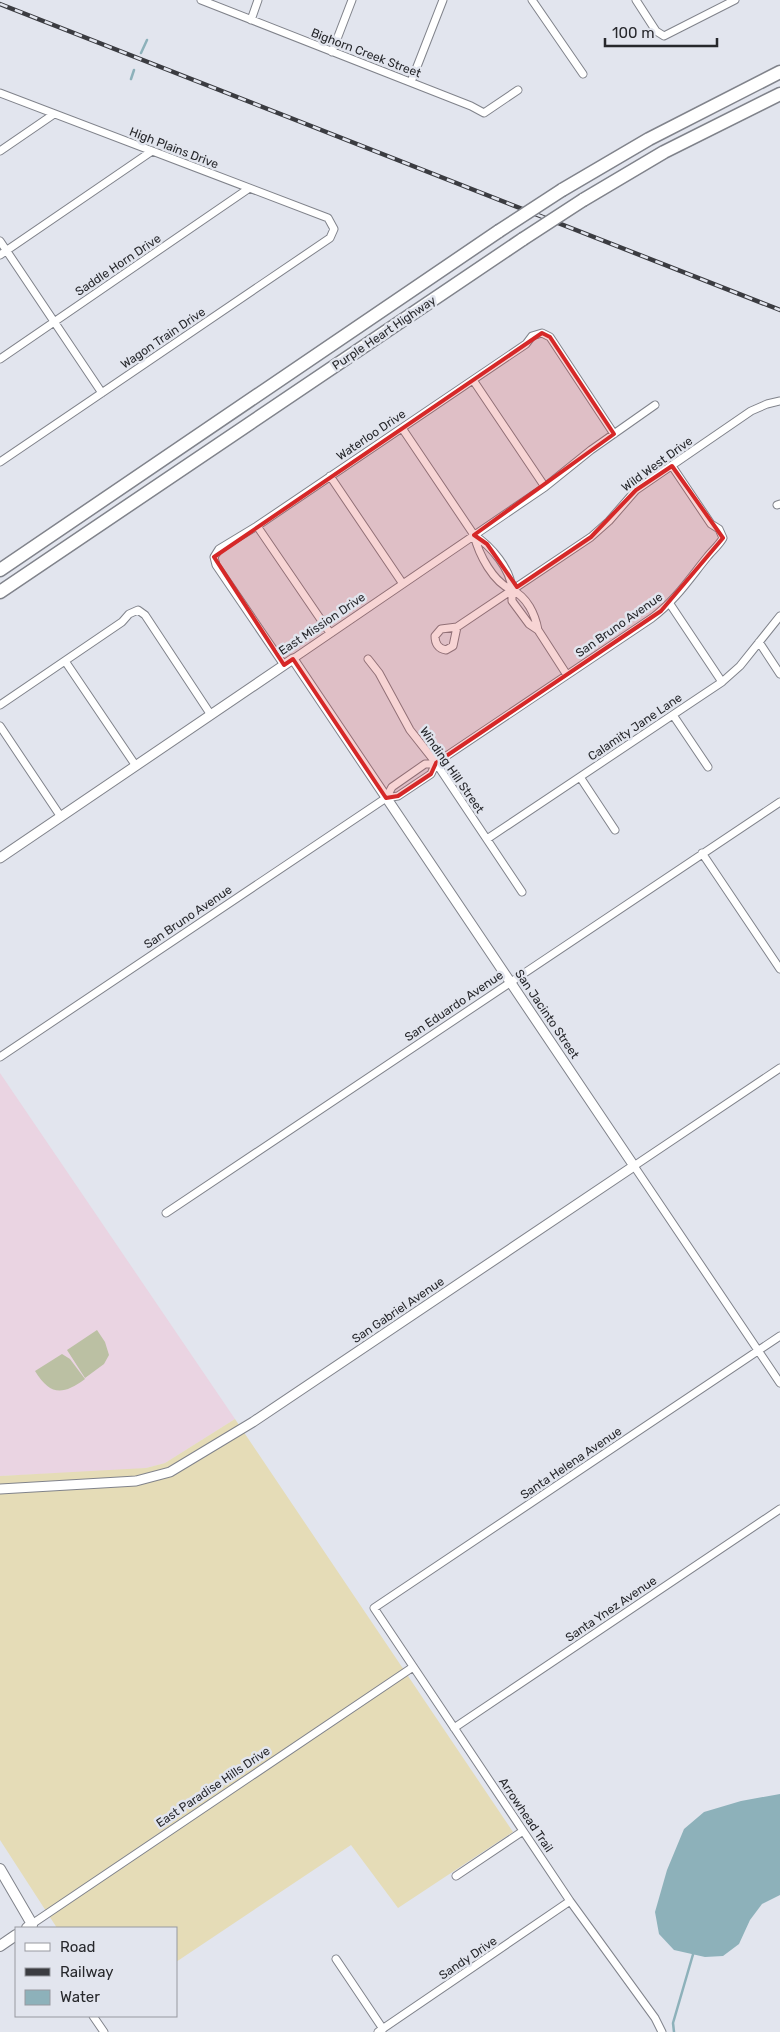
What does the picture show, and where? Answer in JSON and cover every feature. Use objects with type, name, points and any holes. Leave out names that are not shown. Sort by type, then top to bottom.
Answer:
[{"type":"highway","name":"Purple Heart Highway","points":[[0,570],[562,190],[657,134],[780,72]]},
{"type":"highway","name":"Purple Heart Highway","points":[[0,592],[583,200],[664,152],[780,94]]},
{"type":"highway","points":[[0,599],[57,554]]},
{"type":"main road","points":[[0,1869],[31,1927]]},
{"type":"main road","points":[[0,1946],[15,1936]]},
{"type":"street","name":"Bighorn Creek Street","points":[[201,0],[411,82],[484,113],[518,90]]},
{"type":"street","points":[[251,20],[258,0]]},
{"type":"street","points":[[332,52],[352,0]]},
{"type":"street","points":[[411,82],[443,0]]},
{"type":"street","points":[[532,0],[583,74]]},
{"type":"street","points":[[636,0],[656,31],[664,36],[735,0]]},
{"type":"street","name":"High Plains Drive","points":[[0,93],[328,218],[334,229]]},
{"type":"street","points":[[0,151],[54,114]]},
{"type":"street","points":[[3,252],[152,151]]},
{"type":"street","name":"Saddle Horn Drive","points":[[0,358],[248,189]]},
{"type":"street","name":"Wagon Train Drive","points":[[0,462],[330,238],[334,229]]},
{"type":"street","points":[[0,241],[3,252],[54,322],[102,393]]},
{"type":"street","name":"Waterloo Drive","points":[[284,665],[216,565],[214,556],[220,549],[526,344],[532,336],[542,332],[550,337],[614,434]]},
{"type":"street","points":[[473,380],[545,487]]},
{"type":"street","name":"Wild West Drive","points":[[457,627],[591,537],[609,521],[636,490],[751,411],[767,404],[780,402]]},
{"type":"street","name":"East Mission Drive","points":[[0,858],[545,487],[614,434],[656,405]]},
{"type":"street","points":[[402,428],[474,535],[478,550],[502,586],[512,590]]},
{"type":"street","name":"San Bruno Avenue","points":[[386,798],[392,787],[425,764],[436,763],[652,618],[679,595],[710,554],[719,546],[723,538],[719,529],[711,524],[672,466]]},
{"type":"street","points":[[330,476],[403,584]]},
{"type":"street","points":[[257,526],[330,633]]},
{"type":"street","points":[[474,535],[488,544],[511,579],[512,601],[529,624],[538,630],[568,675]]},
{"type":"street","points":[[670,604],[722,682]]},
{"type":"street","points":[[0,705],[122,622],[129,614],[138,610],[145,615],[211,715]]},
{"type":"street","name":"Calamity Jane Lane","points":[[487,840],[722,682],[740,666],[780,616]]},
{"type":"street","points":[[758,642],[780,674]]},
{"type":"street","name":"San Jacinto Street","points":[[293,659],[780,1383]]},
{"type":"street","name":"Winding Hill Street","points":[[368,659],[379,673],[410,730],[436,763],[522,892]]},
{"type":"street","points":[[65,661],[136,766]]},
{"type":"street","points":[[673,714],[708,767]]},
{"type":"street","points":[[0,726],[61,817]]},
{"type":"street","name":"San Bruno Avenue","points":[[1,1055],[386,798],[398,796],[431,774],[436,763]]},
{"type":"street","points":[[580,777],[615,830]]},
{"type":"street","name":"San Eduardo Avenue","points":[[166,1213],[780,802]]},
{"type":"street","points":[[702,853],[780,969]]},
{"type":"street","name":"San Gabriel Avenue","points":[[0,1489],[136,1481],[159,1476],[177,1468],[254,1422],[780,1068]]},
{"type":"street","name":"Santa Helena Avenue","points":[[374,1608],[780,1336]]},
{"type":"street","name":"Santa Ynez Avenue","points":[[454,1728],[780,1509]]},
{"type":"street","name":"Arrowhead Trail","points":[[374,1608],[570,1902],[655,2018],[662,2032]]},
{"type":"street","name":"East Paradise Hills Drive","points":[[31,1927],[413,1667]]},
{"type":"street","points":[[456,1876],[523,1831]]},
{"type":"street","name":"Sandy Drive","points":[[380,2030],[570,1902]]},
{"type":"street","points":[[336,1959],[380,2030]]},
{"type":"street","points":[[94,2017],[104,2032]]},
{"type":"highlighted area","points":[[542,333],[550,337],[614,434],[474,535],[487,544],[517,587],[591,537],[636,490],[672,466],[723,538],[661,611],[436,763],[431,774],[398,796],[386,798],[293,659],[284,665],[214,557]]},
{"type":"shaded area","points":[[0,1073],[235,1419],[165,1463],[127,1470],[0,1476]]},
{"type":"green space","points":[[97,1330],[105,1342],[109,1355],[104,1364],[85,1378],[67,1350]]},
{"type":"green space","points":[[62,1354],[70,1359],[85,1379],[70,1388],[63,1390],[51,1389],[35,1371]]},
{"type":"sand","points":[[235,1419],[513,1832],[398,1908],[351,1845],[178,1961],[178,1927],[56,1927],[0,1840],[0,1476],[146,1468],[165,1463]]},
{"type":"water","points":[[780,1794],[780,1895],[762,1904],[750,1920],[739,1944],[723,1956],[705,1957],[674,1950],[659,1934],[655,1912],[667,1870],[684,1829],[704,1812],[741,1801]]},
{"type":"waterway","points":[[141,53],[147,40]]},
{"type":"waterway","points":[[131,79],[134,70]]},
{"type":"waterway","points":[[674,2032],[673,2023],[694,1951]]},
{"type":"railway","points":[[0,4],[780,310]]}]
